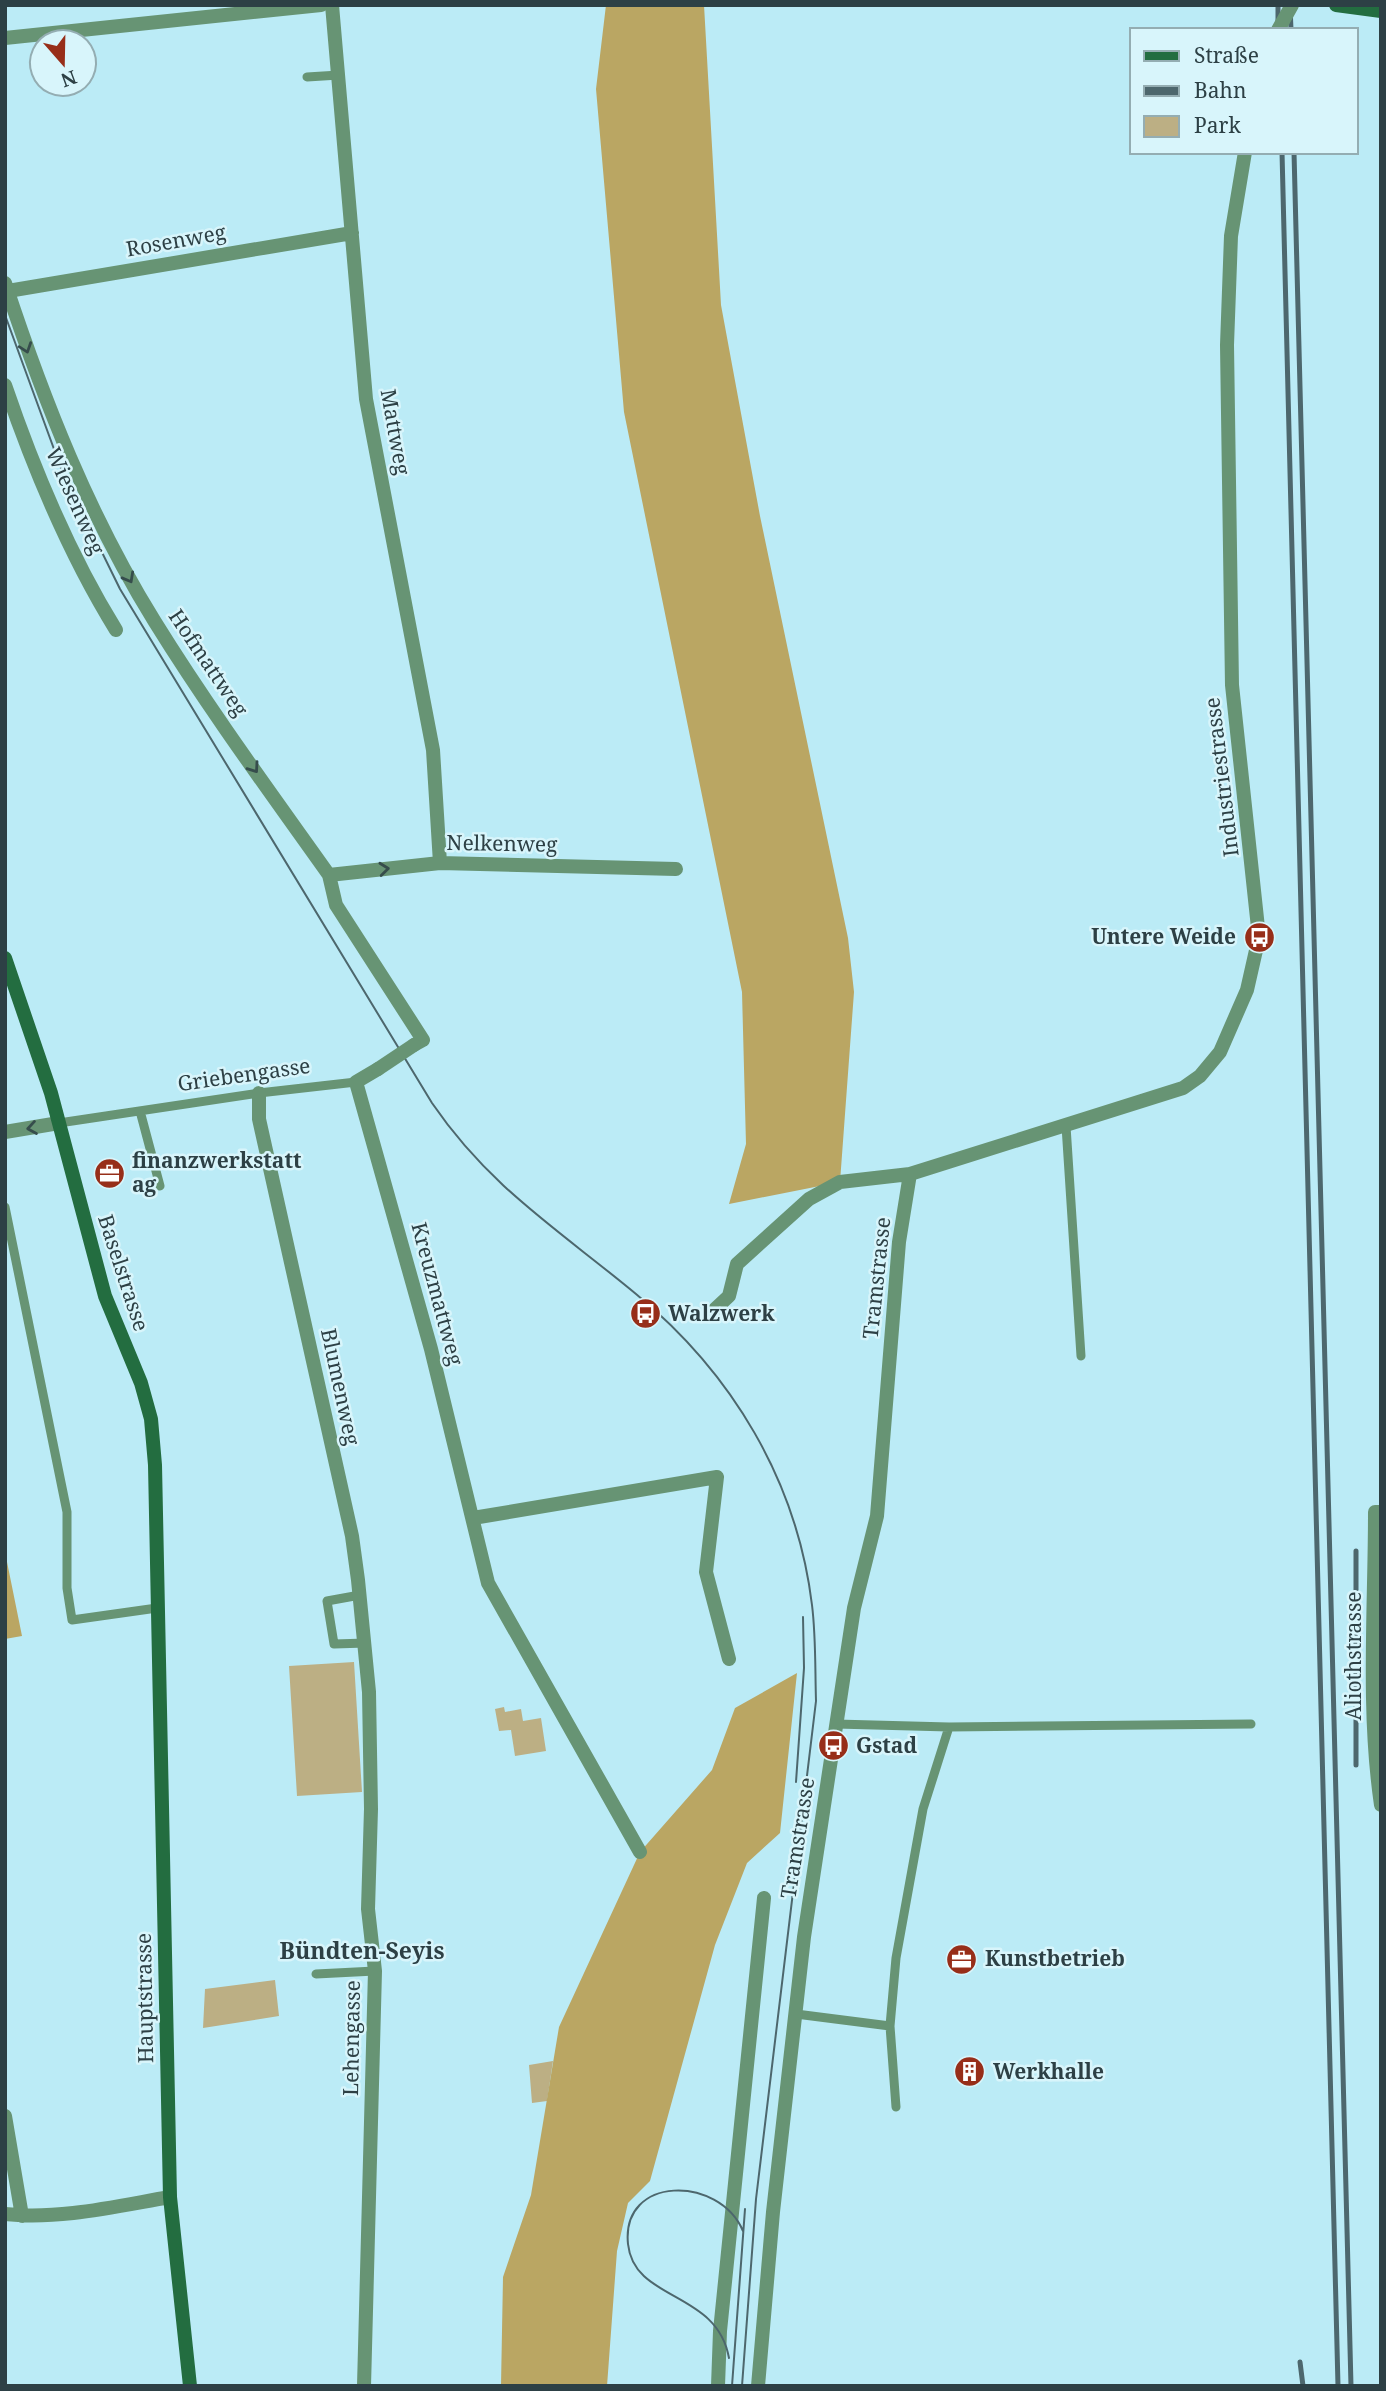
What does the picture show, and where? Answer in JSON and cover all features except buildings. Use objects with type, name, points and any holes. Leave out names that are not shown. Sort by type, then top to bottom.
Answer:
[{"type":"main road","points":[[1336,5],[1381,11]]},
{"type":"main road","name":"Baselstrasse","points":[[5,958],[60,1123],[89,1246],[105,1296],[141,1383],[151,1419],[155,1465],[157,1608]]},
{"type":"main road","name":"Hauptstrasse","points":[[157,1608],[170,2197],[190,2386]]},
{"type":"street","points":[[5,38],[321,5]]},
{"type":"street","name":"Mattweg","points":[[332,5],[366,399],[433,750],[440,863]]},
{"type":"street","points":[[1279,28],[1292,5]]},
{"type":"street","name":"Industriestrasse","points":[[910,1174],[1183,1088],[1200,1076],[1220,1052],[1247,990],[1259,937],[1232,685],[1227,345],[1231,236],[1245,154]]},
{"type":"street","name":"Rosenweg","points":[[7,287],[352,233]]},
{"type":"street","name":"Hofmattweg","points":[[7,287],[58,436],[134,587],[193,680],[329,876],[336,905],[418,1043]]},
{"type":"street","name":"Wiesenweg","points":[[5,385],[52,507],[97,599],[116,630]]},
{"type":"street","name":"Nelkenweg","points":[[329,876],[440,863],[676,869]]},
{"type":"street","name":"Griebengasse","points":[[356,1082],[418,1043]]},
{"type":"street","name":"Kreuzmattweg","points":[[356,1082],[431,1349],[488,1583],[640,1852]]},
{"type":"street","name":"Blumenweg","points":[[259,1093],[260,1119],[352,1536],[366,1643],[369,1692]]},
{"type":"street","points":[[5,1132],[60,1123]]},
{"type":"street","points":[[714,1310],[729,1296],[737,1264],[809,1199],[839,1182],[910,1174]]},
{"type":"street","name":"Tramstrasse","points":[[758,2386],[773,2212],[796,2014],[854,1608],[877,1516],[899,1242],[910,1174]]},
{"type":"street","points":[[473,1518],[717,1477],[706,1573],[729,1658]]},
{"type":"street","name":"Aliothstrasse","points":[[1381,1512],[1375,1512],[1374,1631],[1376,1769],[1381,1805]]},
{"type":"street","name":"Lehengasse","points":[[364,2386],[375,1971],[368,1909],[371,1810],[369,1692]]},
{"type":"street","name":"Tramstrasse","points":[[718,2386],[721,2318],[764,1898]]},
{"type":"street","points":[[5,2116],[22,2216]]},
{"type":"street","points":[[5,2214],[22,2216],[110,2208],[170,2197]]},
{"type":"lane","points":[[307,77],[339,75]]},
{"type":"lane","name":"Griebengasse","points":[[60,1123],[259,1093],[356,1082]]},
{"type":"lane","points":[[140,1111],[160,1186]]},
{"type":"lane","points":[[1066,1126],[1081,1356]]},
{"type":"lane","points":[[5,1207],[66,1512],[67,1588],[72,1620],[157,1608]]},
{"type":"lane","points":[[360,1595],[327,1601],[334,1644],[366,1643]]},
{"type":"lane","points":[[836,1724],[949,1727],[1251,1724]]},
{"type":"lane","points":[[896,2107],[890,2026],[896,1958],[923,1809],[949,1727]]},
{"type":"lane","points":[[316,1974],[375,1971]]},
{"type":"lane","points":[[796,2014],[890,2026]]},
{"type":"green space","points":[[354,1662],[362,1792],[297,1796],[289,1666]]},
{"type":"green space","points":[[504,1707],[505,1712],[521,1709],[523,1721],[541,1718],[546,1751],[515,1756],[511,1730],[499,1731],[495,1709]]},
{"type":"green space","points":[[275,1980],[279,2016],[203,2028],[205,1989]]},
{"type":"green space","points":[[553,2061],[547,2101],[532,2103],[529,2065]]},
{"type":"shaded area","points":[[606,5],[704,5],[721,305],[760,516],[848,938],[854,992],[840,1182],[729,1204],[746,1144],[742,992],[624,412],[596,89]]},
{"type":"shaded area","points":[[5,1552],[22,1636],[5,1639]]},
{"type":"shaded area","points":[[797,1673],[780,1833],[747,1863],[715,1945],[650,2181],[628,2203],[617,2251],[607,2386],[501,2386],[503,2277],[531,2195],[559,2027],[640,1852],[712,1770],[735,1708]]},
{"type":"tram line","points":[[5,315],[62,471],[120,589],[432,1103],[454,1133],[502,1184],[636,1294],[671,1325],[702,1358],[730,1394],[754,1433],[775,1473],[792,1515],[804,1559],[812,1605],[816,1701],[756,2199],[742,2386]]},
{"type":"tram line","points":[[796,1782],[804,1668],[803,1617]]},
{"type":"tram line","points":[[729,2358],[721,2336],[709,2320],[693,2307],[659,2288],[645,2277],[634,2263],[628,2244],[630,2221],[640,2205],[655,2195],[674,2191],[694,2192],[714,2200],[731,2213],[743,2231]]},
{"type":"tram line","points":[[732,2386],[745,2209]]},
{"type":"railway","points":[[1278,5],[1278,28]]},
{"type":"railway","points":[[1290,5],[1291,28]]},
{"type":"railway","points":[[1282,154],[1338,2386]]},
{"type":"railway","points":[[1294,154],[1351,2386]]},
{"type":"railway","points":[[1356,1551],[1356,1765]]},
{"type":"railway","points":[[1300,2362],[1303,2386]]},
{"type":"place","name":"Untere Weide","points":[[1259,937]]},
{"type":"place","name":"finanzwerkstatt ag","points":[[109,1173]]},
{"type":"place","name":"Walzwerk","points":[[645,1314]]},
{"type":"place","name":"Gstad","points":[[833,1746]]},
{"type":"place","name":"Kunstbetrieb","points":[[962,1959]]},
{"type":"place","name":"Werkhalle","points":[[970,2072]]},
{"type":"district","name":"Bündten-Seyis","points":[[362,1951]]}]
